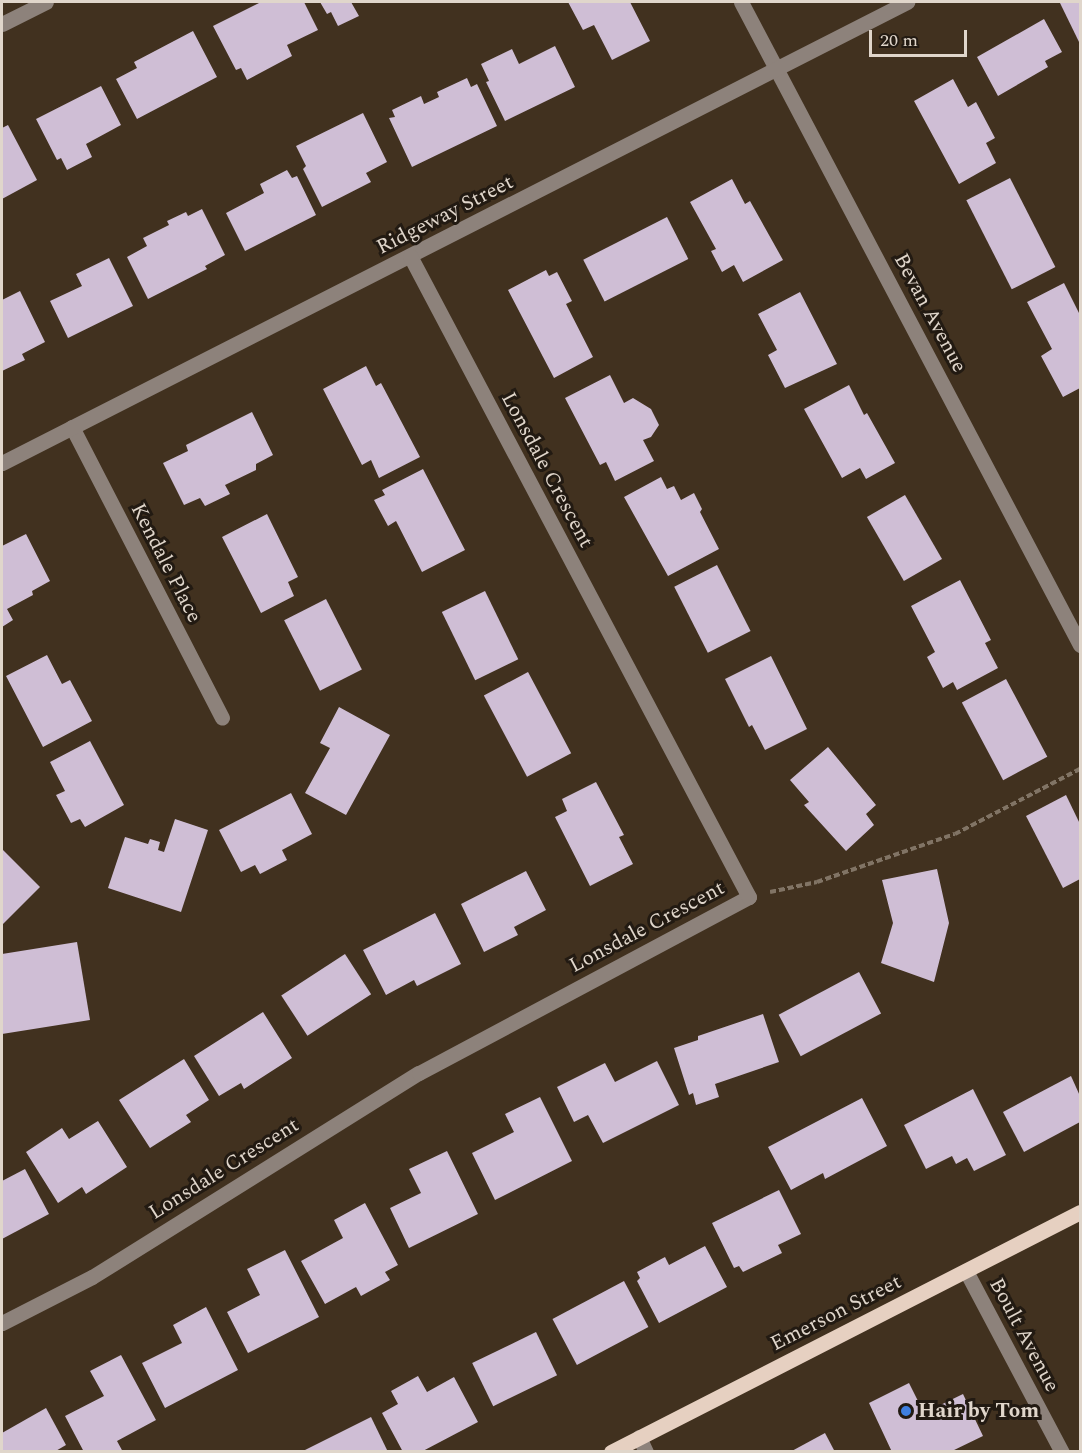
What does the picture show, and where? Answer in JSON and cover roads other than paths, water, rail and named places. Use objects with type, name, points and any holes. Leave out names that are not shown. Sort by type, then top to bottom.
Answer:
[{"type":"main road","name":"Emerson Street","points":[[611,1452],[1080,1212]]},
{"type":"street","points":[[2,24],[46,2]]},
{"type":"street","name":"Bevan Avenue","points":[[741,2],[778,68],[1080,645]]},
{"type":"street","name":"Ridgeway Street","points":[[2,463],[908,2]]},
{"type":"street","name":"Lonsdale Crescent","points":[[2,1323],[92,1277],[419,1073],[749,897],[410,256]]},
{"type":"street","name":"Kendale Place","points":[[72,427],[222,718]]},
{"type":"street","name":"Boult Avenue","points":[[966,1270],[1062,1452]]},
{"type":"street","points":[[639,1437],[646,1452]]},
{"type":"place","name":"Hair by Tom","points":[[906,1411]]}]
